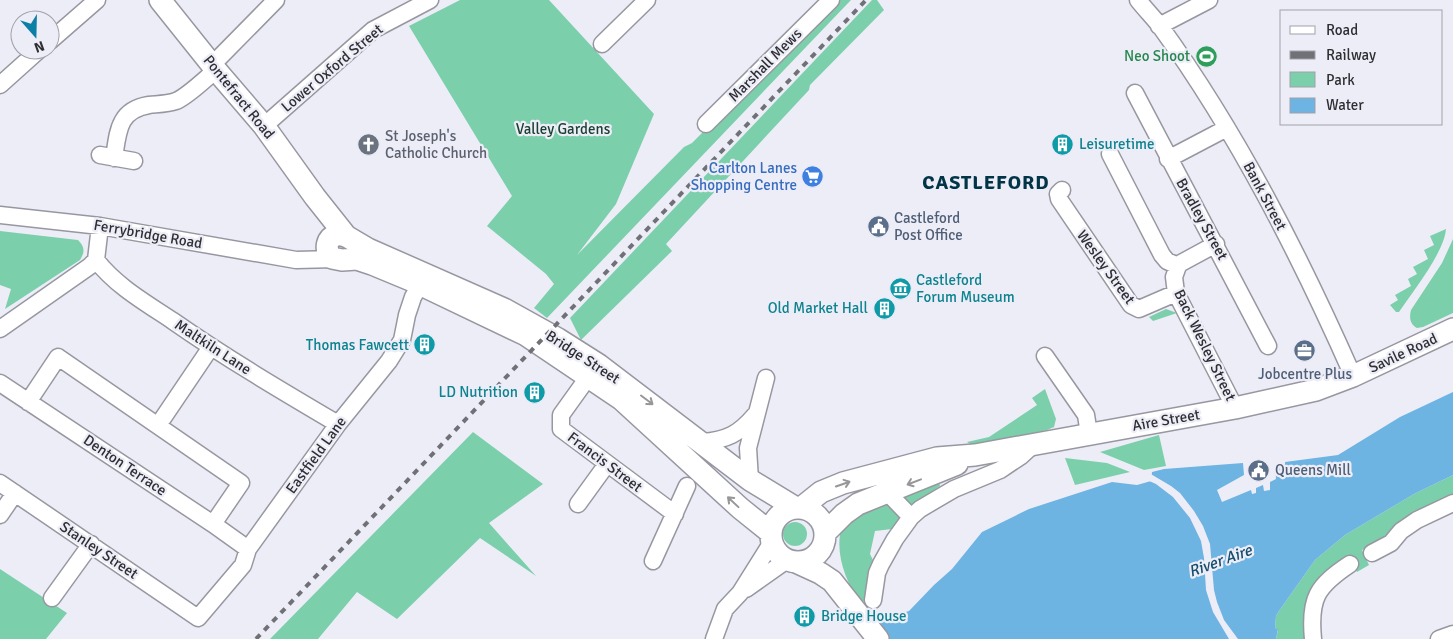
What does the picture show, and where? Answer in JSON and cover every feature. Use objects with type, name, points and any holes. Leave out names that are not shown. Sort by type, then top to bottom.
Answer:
[{"type":"main road","name":"Pontefract Road","points":[[160,0],[264,126],[315,197],[339,246]]},
{"type":"main road","name":"Bridge Street","points":[[339,246],[504,309],[582,354],[621,398],[771,538]]},
{"type":"main road","name":"Bridge Street","points":[[423,277],[598,374],[702,442],[750,480],[798,508]]},
{"type":"main road","name":"Savile Road","points":[[1353,376],[1453,330]]},
{"type":"main road","name":"Aire Street","points":[[825,538],[851,508],[887,492],[948,472],[975,456],[1235,408],[1316,390],[1353,376]]},
{"type":"main road","name":"Aire Street","points":[[798,508],[821,492],[843,483],[903,466],[948,472]]},
{"type":"main road","points":[[832,581],[823,525],[819,518],[812,512],[798,508],[780,514],[774,521],[771,538],[779,555],[820,573],[832,581],[874,633]]},
{"type":"main road","points":[[791,561],[805,561],[814,558],[820,551],[825,538]]},
{"type":"street","points":[[60,32],[97,0]]},
{"type":"street","points":[[134,161],[107,156],[124,118],[136,108],[179,100],[214,67],[276,0]]},
{"type":"street","name":"Lower Oxford Street","points":[[264,126],[373,30],[430,0]]},
{"type":"street","points":[[602,44],[647,0]]},
{"type":"street","name":"Bank Street","points":[[1138,0],[1159,26],[1227,128],[1265,195],[1318,298],[1353,376]]},
{"type":"street","points":[[1159,26],[1209,0]]},
{"type":"street","name":"Marshall Mews","points":[[706,124],[825,2]]},
{"type":"street","points":[[0,85],[28,60]]},
{"type":"street","name":"Bradley Street","points":[[1135,93],[1168,159],[1216,244],[1260,340]]},
{"type":"street","points":[[1168,159],[1227,128]]},
{"type":"street","name":"Back Wesley Street","points":[[1110,154],[1162,255],[1168,261],[1178,266],[1174,277],[1176,293],[1235,408]]},
{"type":"street","name":"Wesley Street","points":[[1062,190],[1058,194],[1059,200],[1132,305],[1139,309],[1176,293]]},
{"type":"street","name":"Ferrybridge Road","points":[[0,215],[100,226],[296,260],[339,246]]},
{"type":"street","points":[[0,329],[96,260],[100,226]]},
{"type":"street","points":[[1178,266],[1181,262],[1216,244]]},
{"type":"street","name":"Maltkiln Lane","points":[[96,260],[123,287],[211,347],[338,424]]},
{"type":"street","name":"Eastfield Lane","points":[[198,618],[243,565],[248,550],[338,424],[390,361],[402,340],[413,297],[423,277]]},
{"type":"street","points":[[163,418],[211,347]]},
{"type":"street","points":[[1045,356],[1086,415],[1089,434]]},
{"type":"street","points":[[28,402],[58,357],[242,483],[213,524]]},
{"type":"street","name":"Francis Street","points":[[598,374],[561,415],[561,429],[674,514]]},
{"type":"street","points":[[750,480],[748,448],[766,378]]},
{"type":"street","name":"Denton Terrace","points":[[0,383],[213,524],[248,550]]},
{"type":"street","points":[[702,442],[720,441],[734,435],[746,426],[758,406]]},
{"type":"street","points":[[873,600],[877,572],[896,538],[948,472],[1000,470],[1021,456],[1034,444]]},
{"type":"street","points":[[578,504],[607,464]]},
{"type":"street","name":"Stanley Street","points":[[0,483],[198,618]]},
{"type":"street","points":[[653,561],[687,486]]},
{"type":"street","points":[[887,492],[911,517]]},
{"type":"street","points":[[0,515],[15,493]]},
{"type":"street","points":[[1372,553],[1392,543],[1401,531],[1417,520],[1453,503]]},
{"type":"street","points":[[714,639],[726,609],[740,593],[771,538]]},
{"type":"street","points":[[52,598],[91,544]]},
{"type":"street","points":[[740,593],[791,561]]},
{"type":"street","points":[[1313,639],[1312,614],[1320,589],[1334,575],[1350,564]]},
{"type":"street","points":[[1439,639],[1453,634]]},
{"type":"green space","name":"Valley Gardens","points":[[460,0],[549,0],[654,114],[616,204],[577,255],[684,147],[692,143],[835,0],[851,0],[547,318],[534,308],[554,284],[546,274],[487,226],[512,196],[409,26]]},
{"type":"green space","points":[[872,0],[877,0],[884,10],[810,85],[809,90],[666,244],[672,251],[581,340],[570,318]]},
{"type":"green space","points":[[1446,229],[1444,239],[1434,260],[1399,312],[1396,312],[1390,305],[1398,300],[1395,295],[1411,286],[1408,279],[1417,274],[1413,267],[1428,259],[1424,250],[1434,245],[1430,236]]},
{"type":"green space","points":[[0,231],[78,240],[83,247],[83,254],[80,260],[5,309],[11,289],[0,285]]},
{"type":"green space","points":[[1453,239],[1453,313],[1417,328],[1411,320],[1411,310],[1442,263]]},
{"type":"green space","points":[[1166,309],[1177,313],[1153,321],[1149,317]]},
{"type":"green space","points":[[1045,389],[1056,419],[1054,427],[973,446],[967,442],[989,437],[1037,405],[1032,398]]},
{"type":"green space","points":[[473,432],[543,484],[489,523],[536,576],[480,538],[397,619],[357,592],[318,639],[270,639]]},
{"type":"green space","points":[[1159,435],[1166,466],[1144,470],[1100,452]]},
{"type":"green space","points":[[1065,458],[1107,463],[1130,472],[1075,485]]},
{"type":"green space","points":[[1453,475],[1453,502],[1395,535],[1362,550],[1369,565],[1357,572],[1349,558],[1325,577],[1306,639],[1276,639],[1278,630],[1275,629],[1276,616],[1315,560],[1345,535],[1414,494]]},
{"type":"green space","points":[[939,482],[940,486],[910,506],[900,496]]},
{"type":"green space","points":[[880,501],[892,504],[900,517],[899,524],[892,529],[875,531],[870,554],[873,560],[868,597],[861,603],[846,576],[840,556],[840,536],[842,526]]},
{"type":"green space","points":[[790,522],[800,522],[807,529],[807,539],[800,546],[790,546],[783,539],[783,529]]},
{"type":"green space","points":[[0,569],[67,613],[46,639],[0,639]]},
{"type":"water","name":"River Aire","points":[[1453,392],[1453,475],[1414,494],[1345,535],[1315,560],[1276,616],[1275,629],[1278,629],[1276,639],[863,639],[886,618],[909,611],[952,569],[982,532],[1029,509],[1112,482],[1137,485],[1151,481],[1152,472],[1164,469],[1243,463],[1244,475],[1217,490],[1222,502],[1251,490],[1252,494],[1256,493],[1256,488],[1263,485],[1264,491],[1270,490],[1270,482],[1276,479],[1275,465],[1338,455],[1400,417]]},
{"type":"pier","points":[[1149,473],[1180,493],[1203,526],[1210,544],[1214,590],[1217,602],[1224,620],[1238,639],[1229,639],[1213,612],[1206,590],[1201,541],[1190,518],[1173,497],[1156,484],[1147,480],[1149,479]]},
{"type":"railway","points":[[256,639],[866,0]]},
{"type":"place","name":"Neo Shoot","points":[[1206,56]]},
{"type":"place","name":"Leisuretime","points":[[1063,144]]},
{"type":"place","name":"St Joseph's Catholic Church","points":[[369,145]]},
{"type":"place","name":"Carlton Lanes Shopping Centre","points":[[813,177]]},
{"type":"place","name":"Castleford Post Office","points":[[878,227]]},
{"type":"place","name":"Castleford Forum Museum","points":[[900,289]]},
{"type":"place","name":"Old Market Hall","points":[[884,308]]},
{"type":"place","name":"Thomas Fawcett","points":[[425,345]]},
{"type":"place","name":"Jobcentre Plus","points":[[1305,351]]},
{"type":"place","name":"LD Nutrition","points":[[534,392]]},
{"type":"place","name":"Queens Mill","points":[[1259,470]]},
{"type":"place","name":"Bridge House","points":[[805,616]]},
{"type":"district","name":"CASTLEFORD","points":[[986,182]]}]
